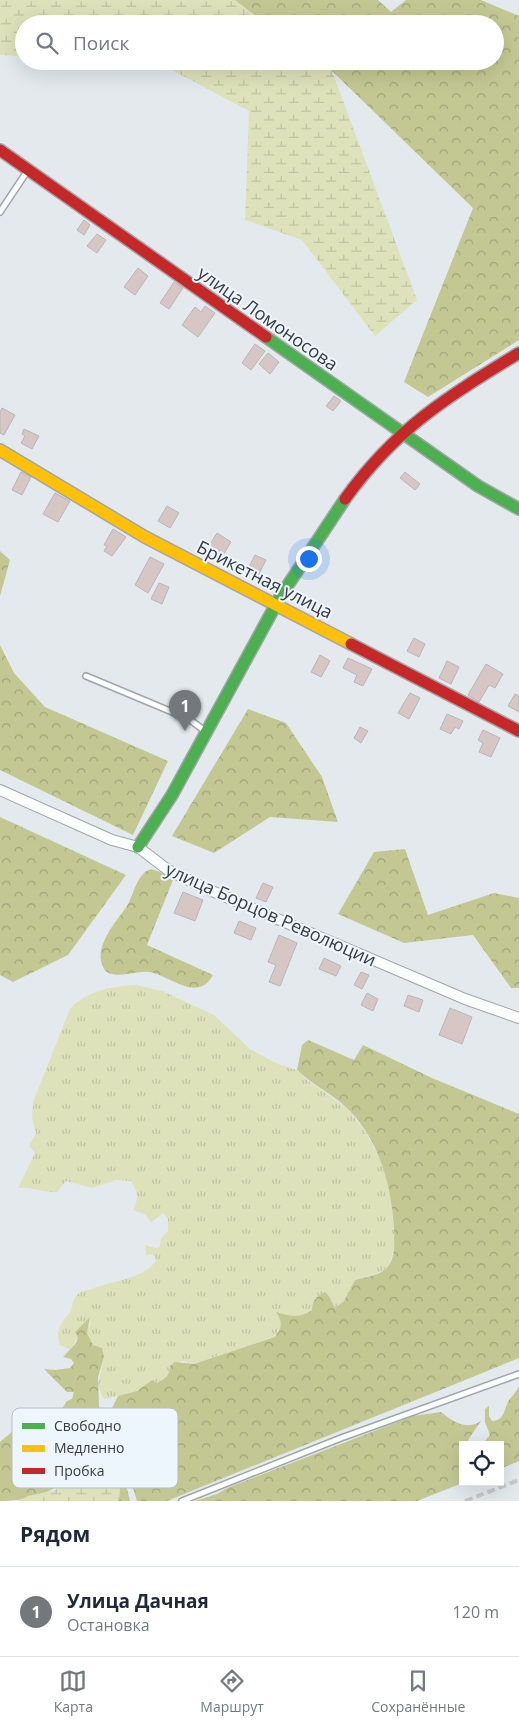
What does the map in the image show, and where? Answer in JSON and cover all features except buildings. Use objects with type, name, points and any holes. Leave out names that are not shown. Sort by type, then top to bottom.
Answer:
[{"type":"street","name":"улица Ломоносова","points":[[0,150],[478,486],[519,509]]},
{"type":"street","points":[[138,847],[147,836],[320,534],[346,498],[373,463],[402,432],[453,394],[519,353]]},
{"type":"street","name":"Брикетная улица","points":[[0,450],[145,537],[519,731]]},
{"type":"street","name":"улица Борцов Революции","points":[[0,790],[112,840],[138,847],[168,870],[205,888],[464,999],[519,1018]]},
{"type":"lane","points":[[0,212],[29,170]]},
{"type":"lane","points":[[86,676],[189,718],[206,732]]},
{"type":"lane","points":[[182,1501],[341,1438],[519,1374]]},
{"type":"green space","points":[[0,0],[235,0],[255,15],[15,15],[15,56],[0,55]]},
{"type":"green space","points":[[233,0],[378,0],[391,12],[406,0],[481,0],[519,16],[519,340],[428,397],[404,382],[473,208],[331,70],[504,70],[504,15],[254,15]]},
{"type":"green space","points":[[172,70],[332,71],[417,300],[375,336],[302,240],[245,220],[249,111]]},
{"type":"green space","points":[[0,551],[10,560],[0,596]]},
{"type":"green space","points":[[0,645],[14,673],[45,707],[168,761],[133,835],[0,770]]},
{"type":"green space","points":[[248,709],[286,723],[322,777],[338,822],[270,817],[214,853],[172,836]]},
{"type":"green space","points":[[0,817],[126,875],[68,955],[13,982],[0,975]]},
{"type":"green space","points":[[405,849],[428,915],[494,893],[519,898],[519,988],[511,988],[473,935],[404,943],[338,914],[374,852]]},
{"type":"green space","points":[[151,869],[169,875],[173,880],[147,945],[213,975],[207,983],[199,987],[183,986],[149,972],[111,974],[103,967],[101,951],[103,943],[127,906],[139,879],[146,871]]},
{"type":"green space","points":[[136,985],[162,991],[214,1015],[250,1049],[278,1064],[297,1070],[307,1080],[348,1109],[366,1133],[382,1162],[390,1188],[395,1243],[389,1266],[383,1271],[355,1280],[344,1301],[335,1308],[325,1292],[315,1299],[312,1310],[308,1313],[291,1316],[277,1313],[281,1325],[275,1337],[194,1364],[183,1361],[170,1366],[170,1373],[157,1383],[152,1380],[137,1391],[106,1399],[103,1398],[98,1385],[104,1357],[93,1345],[87,1332],[90,1324],[89,1318],[70,1350],[60,1345],[58,1336],[60,1328],[70,1312],[76,1296],[80,1293],[135,1276],[156,1261],[152,1254],[146,1255],[145,1245],[157,1248],[160,1246],[161,1238],[168,1231],[168,1218],[163,1213],[151,1223],[146,1215],[133,1210],[137,1196],[131,1181],[116,1180],[92,1188],[66,1181],[57,1192],[18,1188],[35,1153],[29,1146],[36,1133],[32,1118],[33,1102],[70,1009],[84,998],[100,991]]},
{"type":"green space","points":[[308,1040],[354,1060],[363,1045],[432,1078],[519,1114],[519,1358],[167,1501],[137,1501],[133,1488],[178,1488],[178,1408],[112,1408],[118,1396],[137,1391],[152,1380],[157,1383],[166,1376],[170,1366],[175,1362],[194,1364],[275,1337],[281,1325],[276,1312],[303,1315],[312,1310],[315,1299],[325,1292],[335,1308],[344,1301],[355,1280],[383,1271],[391,1261],[394,1252],[394,1228],[390,1195],[382,1164],[368,1135],[348,1109],[297,1070],[302,1045]]},
{"type":"green space","points":[[90,1317],[87,1333],[93,1345],[102,1348],[104,1357],[98,1377],[100,1408],[62,1408],[67,1401],[72,1399],[74,1392],[67,1392],[44,1369],[70,1368],[74,1363],[71,1359],[63,1357],[76,1343],[78,1337],[75,1332]]},
{"type":"green space","points":[[519,1387],[519,1461],[504,1467],[504,1441],[485,1441],[490,1435],[485,1422],[485,1409],[489,1406],[489,1416],[492,1421],[499,1419],[509,1400]]},
{"type":"green space","points":[[441,1412],[464,1425],[475,1424],[481,1421],[468,1440],[459,1441],[459,1484],[417,1501],[195,1501],[413,1416]]},
{"type":"green space","points":[[12,1432],[12,1488],[55,1488],[31,1497],[0,1501],[0,1442]]},
{"type":"green space","points":[[57,1488],[119,1488],[119,1501],[19,1501],[28,1496]]},
{"type":"green space","points":[[120,1488],[127,1488],[130,1501],[119,1501]]},
{"type":"railway","points":[[465,1501],[519,1480]]},
{"type":"traffic: fast","points":[[266,337],[478,486],[519,509]]},
{"type":"traffic: fast","points":[[138,847],[172,795],[280,597],[345,499]]},
{"type":"traffic: slow","points":[[0,450],[145,537],[351,644]]},
{"type":"traffic: jam","points":[[0,150],[266,337]]},
{"type":"traffic: jam","points":[[345,499],[364,474],[403,433],[469,384],[519,353]]},
{"type":"traffic: jam","points":[[351,644],[519,731]]},
{"type":"place","name":"Улица Дачная","points":[[185,731]]}]
